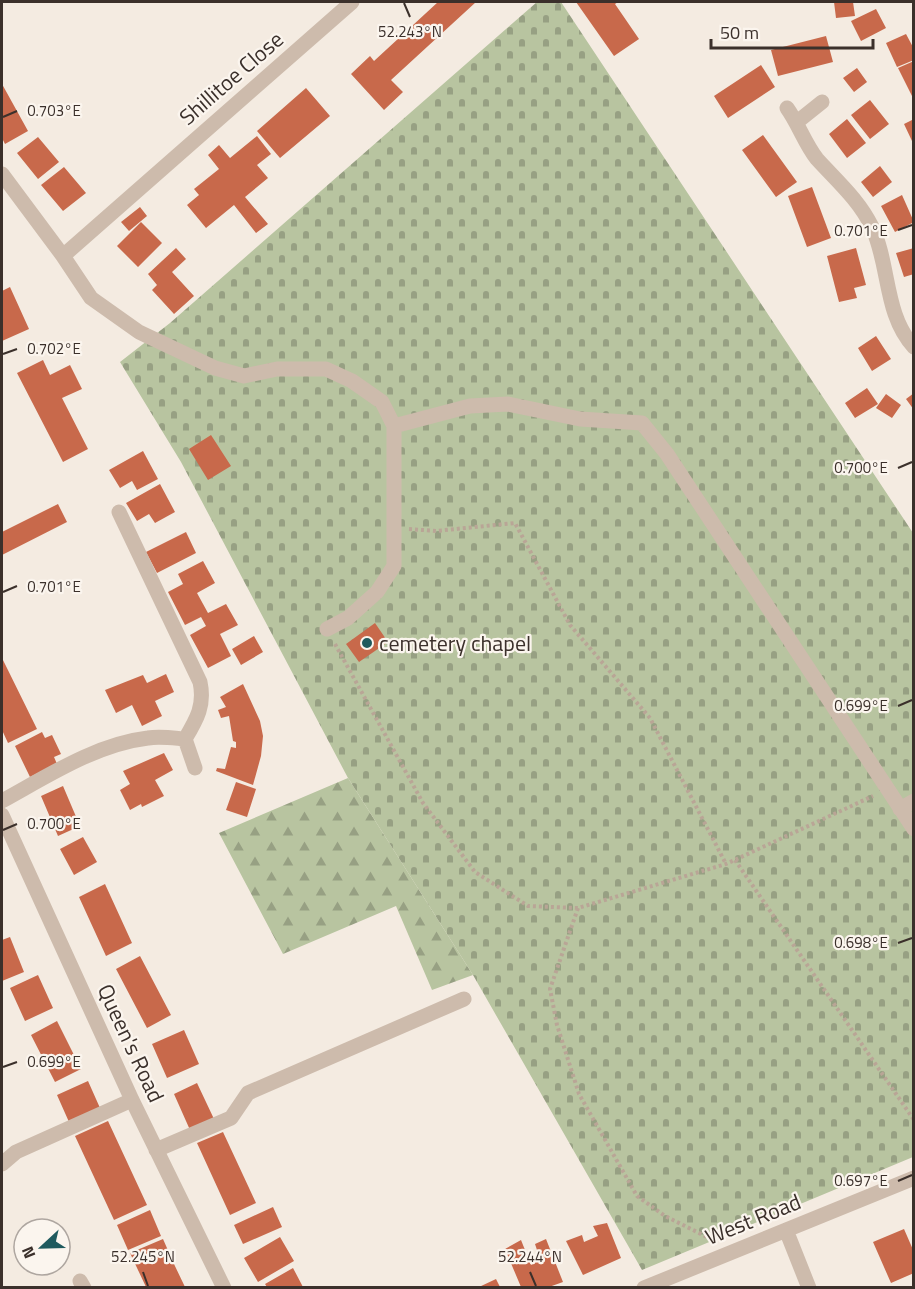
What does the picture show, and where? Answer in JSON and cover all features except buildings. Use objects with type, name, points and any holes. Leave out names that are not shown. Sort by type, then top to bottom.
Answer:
[{"type":"street","name":"Shillitoe Close","points":[[63,256],[352,2]]},
{"type":"street","points":[[797,122],[822,102]]},
{"type":"street","points":[[786,108],[797,122],[816,157],[861,207],[872,227],[881,251],[894,315],[914,347]]},
{"type":"street","points":[[2,174],[91,298],[139,332],[215,369],[244,376],[277,369],[326,369],[352,381],[382,402],[394,426],[396,527],[394,566],[377,592],[348,618],[327,629]]},
{"type":"street","points":[[394,426],[470,406],[508,404],[580,419],[642,423],[667,454],[887,789],[907,805],[914,829]]},
{"type":"street","points":[[119,512],[200,682],[203,695],[201,713],[185,739]]},
{"type":"street","points":[[2,801],[60,769],[120,744],[149,737],[185,739]]},
{"type":"street","points":[[185,739],[195,768]]},
{"type":"street","name":"Queen's Road","points":[[2,815],[132,1100],[224,1287]]},
{"type":"street","points":[[156,1149],[231,1118],[248,1094],[464,999]]},
{"type":"street","points":[[2,1164],[16,1152],[132,1100]]},
{"type":"street","name":"West Road","points":[[644,1287],[914,1178]]},
{"type":"street","points":[[786,1230],[809,1287]]},
{"type":"path","points":[[396,527],[436,531],[516,523],[570,625],[650,718],[726,864]]},
{"type":"path","points":[[327,629],[423,803],[475,872],[528,906],[578,908],[726,864],[887,789]]},
{"type":"path","points":[[735,860],[914,1120]]},
{"type":"path","points":[[578,908],[550,988],[557,1025],[579,1094],[637,1196],[665,1216],[714,1240]]},
{"type":"green space","points":[[537,2],[561,2],[913,533],[913,1157],[642,1270],[473,975],[348,778],[181,462],[120,362],[170,323]]},
{"type":"green space","points":[[348,778],[473,975],[432,990],[396,906],[283,954],[219,833]]},
{"type":"place","name":"cemetery chapel","points":[[367,643]]}]
